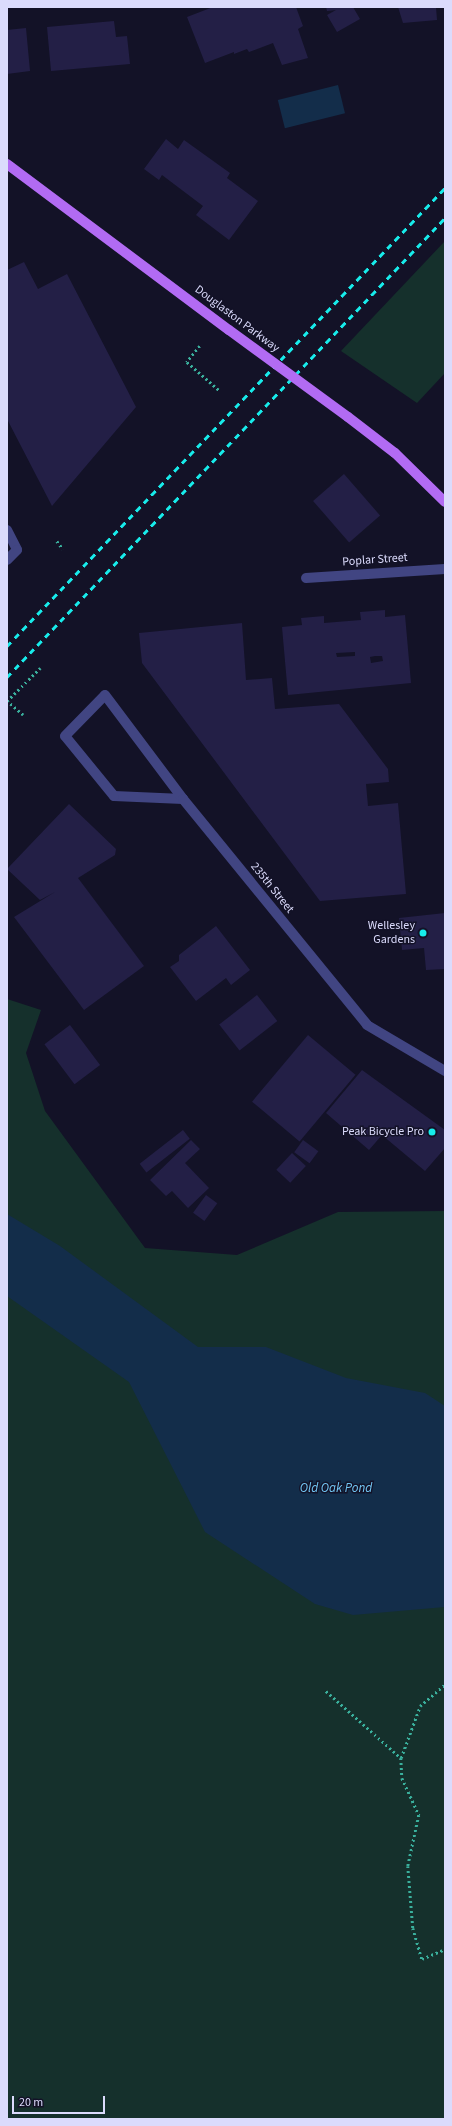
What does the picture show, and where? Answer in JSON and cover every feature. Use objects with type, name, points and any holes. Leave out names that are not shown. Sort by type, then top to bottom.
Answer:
[{"type":"main road","name":"Douglaston Parkway","points":[[7,164],[395,453],[445,502]]},
{"type":"street","points":[[7,530],[17,550],[7,560]]},
{"type":"street","name":"Poplar Street","points":[[306,578],[445,568]]},
{"type":"street","name":"235th Street","points":[[183,799],[114,796],[65,736],[105,695],[183,799],[367,1025],[445,1071]]},
{"type":"path","points":[[200,346],[187,362],[220,391]]},
{"type":"path","points":[[57,541],[63,549]]},
{"type":"path","points":[[23,715],[7,701],[40,668]]},
{"type":"path","points":[[445,1684],[420,1706],[401,1758],[402,1778],[419,1814],[408,1866],[413,1928],[422,1959],[445,1949]]},
{"type":"path","points":[[326,1691],[401,1758]]},
{"type":"green space","points":[[445,241],[445,373],[417,403],[341,351]]},
{"type":"green space","points":[[7,999],[41,1010],[26,1053],[45,1111],[145,1248],[237,1255],[338,1212],[445,1211],[445,2119],[7,2119]]},
{"type":"water","points":[[338,85],[345,113],[285,128],[278,100]]},
{"type":"water","name":"Old Oak Pond","points":[[7,1214],[60,1246],[198,1347],[266,1347],[346,1378],[425,1393],[445,1406],[445,1607],[353,1615],[315,1604],[205,1532],[129,1382],[7,1296]]},
{"type":"building","points":[[213,7],[296,7],[303,26],[298,29],[308,58],[282,65],[273,43],[249,52],[247,49],[234,54],[234,52],[205,63],[187,17]]},
{"type":"building","points":[[326,7],[353,7],[360,19],[337,32],[327,15],[336,10],[327,11]]},
{"type":"building","points":[[398,7],[436,7],[437,20],[403,23]]},
{"type":"building","points":[[114,21],[116,37],[127,36],[130,64],[51,71],[47,27]]},
{"type":"building","points":[[26,28],[30,71],[7,74],[7,30]]},
{"type":"building","points":[[166,139],[178,149],[184,140],[230,173],[227,178],[258,201],[229,240],[196,215],[203,206],[162,175],[159,180],[144,169]]},
{"type":"building","points":[[24,262],[38,289],[67,274],[136,407],[52,506],[7,419],[7,270]]},
{"type":"building","points":[[344,474],[380,516],[349,542],[313,501]]},
{"type":"building","points":[[385,610],[385,617],[405,615],[411,683],[288,695],[282,627],[302,625],[301,618],[324,616],[324,623],[361,620],[360,612]],"holes":[[[355,652],[355,656],[337,657],[336,653]],[[382,656],[383,661],[371,663],[370,657]]]},
{"type":"building","points":[[242,623],[246,680],[272,678],[275,709],[339,704],[388,769],[389,782],[366,784],[368,806],[398,803],[406,894],[320,901],[142,663],[139,633]]},
{"type":"building","points":[[69,804],[116,849],[115,855],[78,878],[144,966],[84,1010],[14,917],[55,892],[40,900],[7,869]]},
{"type":"building","name":"Wellesley Gardens","points":[[445,913],[445,969],[426,970],[424,948],[402,950],[399,918]]},
{"type":"building","points":[[216,926],[250,970],[231,985],[226,978],[196,1001],[170,967],[179,961],[179,955]]},
{"type":"building","points":[[257,995],[277,1021],[239,1051],[219,1025]]},
{"type":"building","points":[[70,1025],[100,1065],[75,1084],[44,1044]]},
{"type":"building","points":[[308,1035],[355,1075],[300,1141],[252,1102]]},
{"type":"building","points":[[362,1070],[445,1130],[445,1148],[425,1171],[382,1135],[369,1150],[326,1113]]},
{"type":"building","points":[[183,1130],[190,1139],[146,1173],[140,1164]]},
{"type":"building","points":[[191,1140],[200,1149],[185,1163],[209,1188],[188,1208],[172,1191],[166,1196],[150,1180]]},
{"type":"building","points":[[303,1140],[318,1151],[310,1163],[294,1152]]},
{"type":"building","points":[[292,1153],[306,1166],[290,1183],[276,1170]]},
{"type":"building","points":[[206,1195],[217,1203],[204,1221],[193,1213]]},
{"type":"railway","points":[[7,646],[445,188]]},
{"type":"railway","points":[[7,677],[445,218]]},
{"type":"place","name":"Wellesley Gardens","points":[[423,933]]},
{"type":"place","name":"Peak Bicycle Pro","points":[[432,1132]]}]
